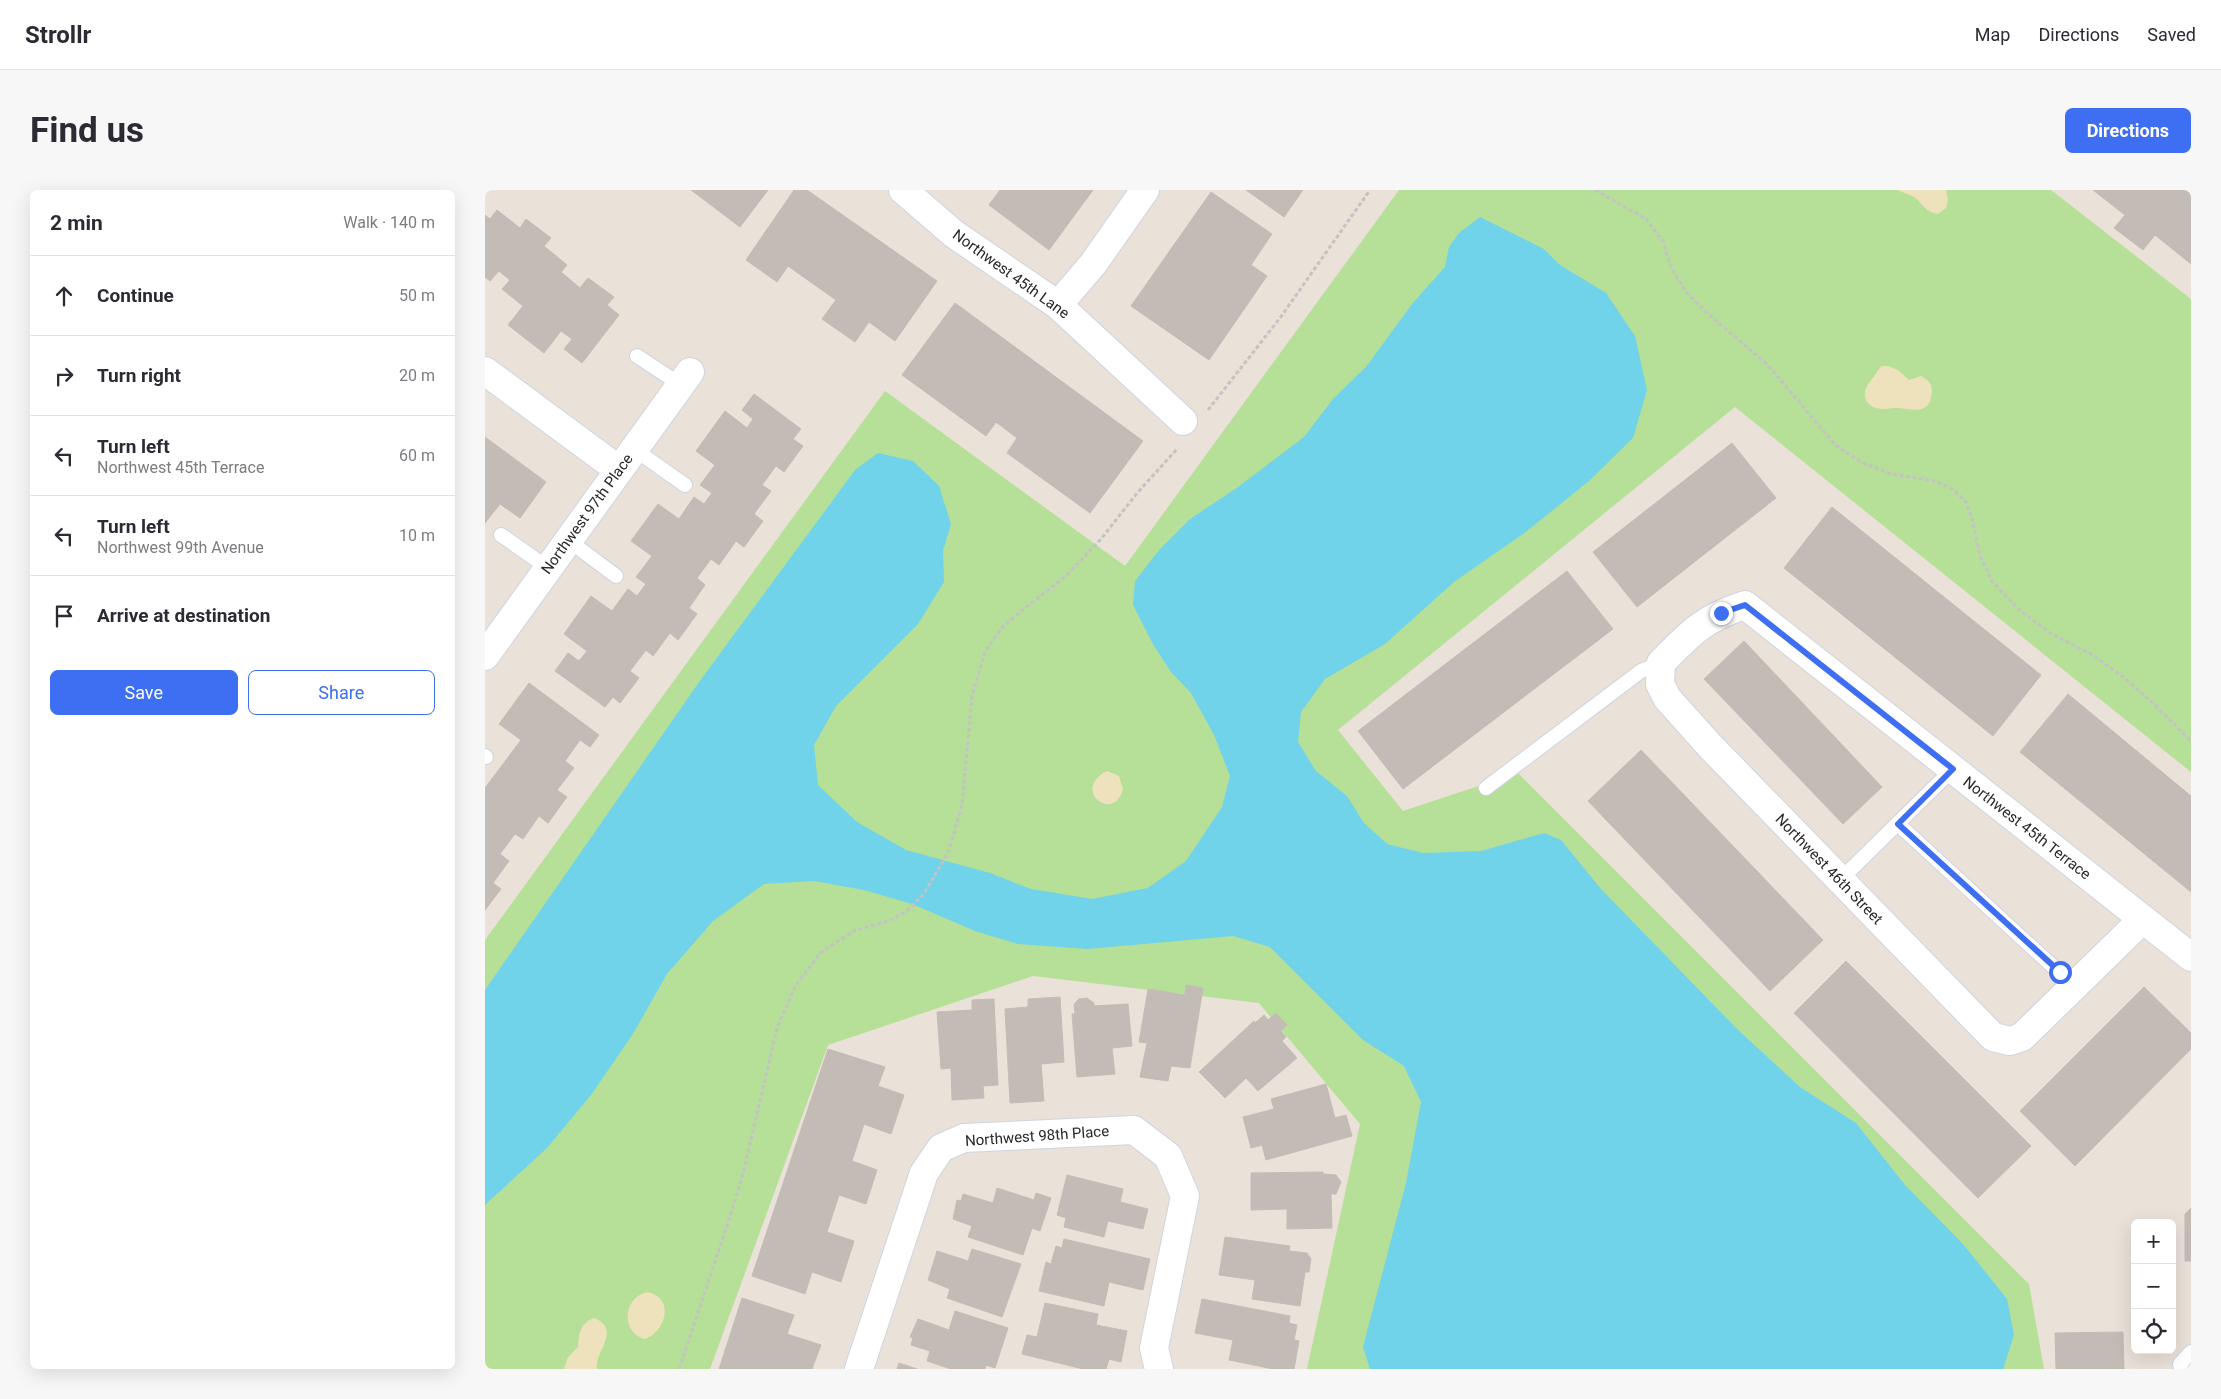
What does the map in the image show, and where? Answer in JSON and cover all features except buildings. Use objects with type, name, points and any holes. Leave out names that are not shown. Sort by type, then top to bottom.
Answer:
[{"type":"street","name":"Northwest 45th Lane","points":[[903,190],[954,234],[1058,305],[1189,426]]},
{"type":"street","points":[[1058,305],[1093,264],[1145,190]]},
{"type":"street","points":[[485,371],[619,470]]},
{"type":"street","name":"Northwest 97th Place","points":[[485,656],[685,378]]},
{"type":"street","name":"Northwest 45th Terrace","points":[[1661,674],[1692,631],[1721,613],[1745,605],[2191,957]]},
{"type":"street","name":"Northwest 46th Street","points":[[1661,674],[1667,698],[1710,746],[1993,1037],[2010,1041],[2022,1037],[2074,986]]},
{"type":"street","points":[[2074,986],[2143,919]]},
{"type":"street","name":"Northwest 98th Place","points":[[859,1369],[923,1173],[941,1148],[964,1138],[1134,1130],[1168,1156],[1185,1196],[1155,1348],[1159,1369]]},
{"type":"lane","points":[[637,356],[685,378]]},
{"type":"lane","points":[[634,449],[685,485]]},
{"type":"lane","points":[[501,535],[548,568]]},
{"type":"lane","points":[[568,540],[616,576]]},
{"type":"lane","points":[[1486,788],[1641,671],[1661,674]]},
{"type":"lane","points":[[1841,880],[1953,769]]},
{"type":"lane","points":[[1898,824],[2074,986]]},
{"type":"lane","points":[[2181,1369],[2180,1364],[2191,1352]]},
{"type":"path","points":[[679,1369],[743,1174],[777,1028],[796,985],[821,952],[854,932],[888,921],[907,910],[923,895],[948,853],[962,805],[972,696],[985,652],[1004,625],[1066,576],[1101,538],[1189,426],[1280,318],[1370,190]]},
{"type":"path","points":[[1595,190],[1646,219],[1663,241],[1671,267],[1686,292],[1707,314],[1767,365],[1835,446],[1863,463],[1891,474],[1935,481],[1953,489],[1966,502],[1973,519],[1980,556],[1992,581],[2017,608],[2050,634],[2091,654],[2121,676],[2153,703],[2191,741]]},
{"type":"green space","points":[[1399,190],[2051,190],[2191,299],[2191,772],[1735,407],[1338,730],[1403,811],[1518,773],[2029,1284],[2044,1369],[1307,1369],[1360,1124],[1259,1003],[1033,976],[828,1045],[710,1369],[485,1369],[485,940],[885,391],[1125,566]]},
{"type":"sand","points":[[1898,190],[1946,190],[1948,200],[1946,208],[1938,214],[1933,213],[1914,197]]},
{"type":"sand","points":[[1882,366],[1898,370],[1909,380],[1921,376],[1928,380],[1932,391],[1927,405],[1918,410],[1885,409],[1868,403],[1865,395],[1868,384]]},
{"type":"sand","points":[[1107,771],[1119,776],[1123,789],[1118,799],[1111,804],[1104,804],[1093,794],[1093,787],[1097,779]]},
{"type":"sand","points":[[648,1292],[656,1295],[662,1301],[665,1315],[658,1329],[645,1339],[631,1330],[628,1323],[628,1315],[629,1307],[633,1300]]},
{"type":"sand","points":[[595,1318],[603,1323],[607,1335],[597,1362],[597,1369],[564,1369],[568,1357],[578,1347],[581,1329],[586,1322]]},
{"type":"water","points":[[1480,217],[1544,249],[1560,265],[1606,293],[1635,336],[1647,390],[1633,438],[1589,481],[1527,531],[1454,582],[1385,644],[1325,679],[1301,712],[1298,742],[1316,771],[1347,796],[1364,823],[1387,844],[1423,853],[1481,851],[1544,833],[1561,840],[1601,889],[1737,1029],[1800,1087],[1856,1123],[1905,1185],[1963,1244],[2007,1299],[2014,1335],[2003,1369],[1370,1369],[1363,1347],[1406,1183],[1421,1102],[1404,1066],[1363,1040],[1270,947],[1233,936],[1088,949],[1018,944],[975,931],[912,904],[864,890],[814,881],[764,884],[713,921],[667,974],[633,1034],[591,1095],[547,1148],[485,1205],[485,990],[697,685],[855,470],[878,453],[913,461],[939,486],[951,524],[943,551],[944,582],[918,624],[836,706],[814,745],[818,785],[857,822],[906,850],[990,873],[1031,889],[1092,899],[1148,888],[1186,861],[1222,807],[1230,776],[1214,735],[1191,693],[1171,672],[1154,646],[1133,605],[1135,581],[1160,549],[1190,519],[1238,487],[1304,437],[1333,399],[1366,367],[1412,304],[1445,267],[1449,247],[1459,233]]},
{"type":"route","points":[[1721,613],[1745,605],[1953,769],[1898,824],[2060,972]]}]
